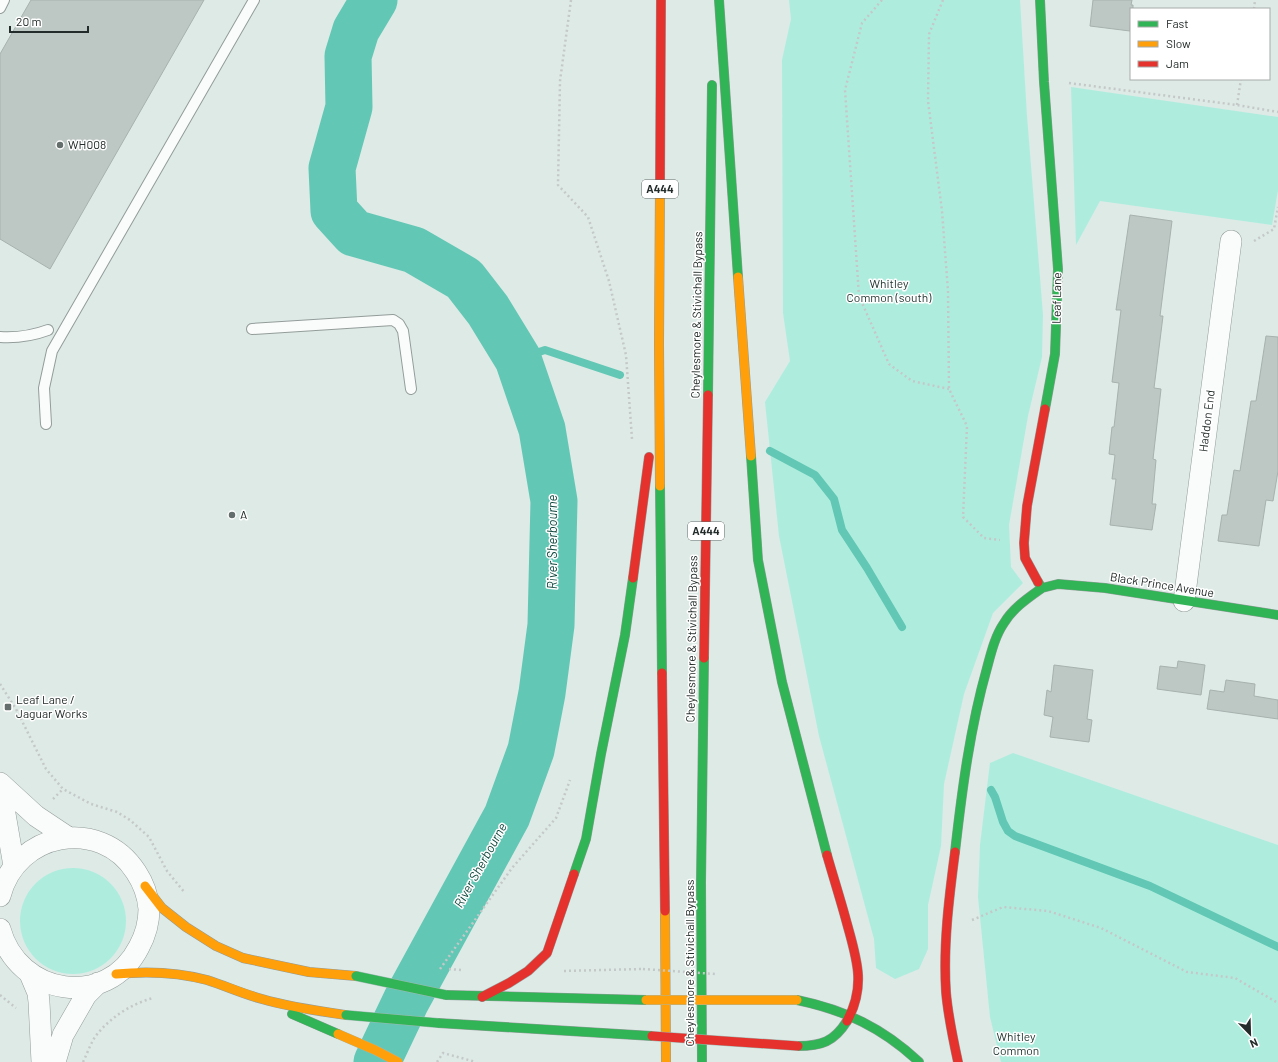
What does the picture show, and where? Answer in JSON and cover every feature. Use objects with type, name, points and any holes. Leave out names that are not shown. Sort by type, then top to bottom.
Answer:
[{"type":"main road","name":"Cheylesmore & Stivichall Bypass","points":[[661,0],[660,378],[666,1062]]},
{"type":"main road","points":[[713,48],[714,0]]},
{"type":"main road","points":[[107,979],[137,972],[167,973],[199,978],[253,996],[297,1008],[346,1015],[438,1023],[798,1046],[821,1045],[830,1040],[839,1032],[850,1016],[858,994],[858,964],[814,807],[782,682],[758,560],[720,0]]},
{"type":"main road","name":"Leaf Lane","points":[[1040,0],[1044,82],[1058,269],[1055,354],[1026,506],[1024,543],[1025,558],[1042,588]]},
{"type":"main road","name":"Cheylesmore & Stivichall Bypass","points":[[702,1062],[701,882],[713,80]]},
{"type":"main road","points":[[482,996],[509,983],[528,971],[547,953],[586,839],[601,754],[625,635],[660,378]]},
{"type":"main road","name":"Black Prince Avenue","points":[[1042,588],[1058,584],[1073,584],[1278,615]]},
{"type":"main road","points":[[958,1062],[947,1004],[947,925],[968,747],[981,690],[1002,626],[1015,609],[1042,588]]},
{"type":"main road","points":[[145,886],[162,908],[186,927],[216,946],[243,958],[310,972],[356,976],[446,995],[646,1000],[797,1000],[825,1007],[850,1016],[881,1031],[898,1043],[919,1062]]},
{"type":"main road","points":[[253,996],[375,1050],[398,1062]]},
{"type":"street","name":"Haddon End","points":[[1184,601],[1230,248]]},
{"type":"street","points":[[0,784],[36,816],[69,838]]},
{"type":"street","points":[[0,784],[14,866]]},
{"type":"street","points":[[1,890],[14,866],[28,852],[50,841],[69,838],[95,841],[116,850],[133,868],[145,886],[149,909],[144,938],[133,958],[86,995],[63,1035],[55,1062]]},
{"type":"street","points":[[0,929],[7,948],[16,961],[27,971],[45,982],[63,987],[80,987],[107,979]]},
{"type":"street","points":[[0,962],[27,971],[38,993],[42,1062]]},
{"type":"lane","points":[[0,8],[4,0]]},
{"type":"lane","points":[[46,424],[44,388],[52,351],[254,0]]},
{"type":"lane","points":[[252,329],[393,320],[400,324],[404,331],[411,389]]},
{"type":"lane","points":[[0,337],[14,338],[48,330]]},
{"type":"path","points":[[571,0],[560,81],[558,185],[588,217],[609,281],[626,355],[632,439]]},
{"type":"path","points":[[882,0],[862,23],[845,90],[859,296],[889,364],[912,381],[949,389]]},
{"type":"path","points":[[943,0],[929,34],[928,101],[942,211],[948,290],[949,389],[967,426],[963,516],[984,538],[1024,543]]},
{"type":"path","points":[[1237,105],[1241,80]]},
{"type":"path","points":[[1044,82],[1074,83],[1278,112]]},
{"type":"path","points":[[1230,248],[1274,230],[1278,207]]},
{"type":"path","points":[[0,684],[16,709],[46,769],[63,789],[91,804],[117,812],[130,820],[149,837],[167,871],[186,893]]},
{"type":"path","points":[[436,975],[512,868],[556,818],[572,775]]},
{"type":"path","points":[[966,923],[1003,907],[1048,911],[1101,928],[1187,972],[1235,978],[1278,1002]]},
{"type":"path","points":[[82,1062],[96,1037],[116,1016],[140,1001],[159,997]]},
{"type":"path","points":[[437,1062],[443,1053],[476,1062]]},
{"type":"green space","name":"Whitley Common (south)","points":[[789,0],[1020,0],[1027,116],[1043,315],[1042,357],[1028,416],[1009,525],[1011,567],[1023,583],[993,613],[964,694],[944,784],[941,846],[928,905],[928,949],[919,969],[895,979],[876,968],[874,939],[819,736],[779,536],[765,402],[790,361],[783,313],[782,60],[791,19]]},
{"type":"green space","points":[[1071,87],[1278,117],[1278,190],[1272,225],[1100,201],[1076,245]]},
{"type":"green space","name":"Whitley Common","points":[[1013,753],[1278,845],[1278,1062],[1001,1062],[990,1017],[978,897],[980,845],[990,763]]},
{"type":"green space","points":[[73,868],[93,872],[111,883],[122,901],[126,921],[122,941],[111,959],[93,970],[73,974],[53,970],[35,959],[24,941],[20,921],[24,901],[35,883],[53,872]]},
{"type":"building","name":"WH008","points":[[31,0],[204,0],[50,269],[0,239],[0,54]]},
{"type":"building","points":[[1093,0],[1132,0],[1131,5],[1133,5],[1133,8],[1130,8],[1130,31],[1090,26]]},
{"type":"building","points":[[1130,215],[1172,221],[1160,316],[1163,316],[1154,388],[1161,389],[1153,459],[1156,460],[1152,504],[1156,504],[1152,530],[1110,525],[1116,479],[1112,479],[1115,455],[1109,454],[1119,383],[1112,382],[1121,310],[1116,310]]},
{"type":"building","points":[[1266,336],[1278,337],[1278,471],[1273,501],[1266,500],[1259,546],[1218,541],[1222,515],[1227,515],[1234,470],[1240,471],[1251,401],[1256,401]]},
{"type":"building","points":[[1178,661],[1205,665],[1201,695],[1157,689],[1160,666],[1177,668]]},
{"type":"building","points":[[1054,665],[1093,670],[1087,719],[1092,720],[1089,742],[1050,737],[1053,717],[1044,715],[1047,690],[1051,692]]},
{"type":"building","points":[[1226,680],[1255,684],[1254,696],[1278,700],[1278,719],[1207,709],[1210,690],[1224,692]]},
{"type":"waterway","name":"River Sherbourne","points":[[374,0],[356,30],[348,56],[349,107],[332,168],[334,211],[354,233],[414,250],[464,279],[488,310],[518,359],[542,429],[554,501],[551,625],[542,693],[531,750],[507,816],[406,1001],[377,1062]]},
{"type":"waterway","points":[[518,359],[545,350],[620,375]]},
{"type":"waterway","points":[[770,451],[815,475],[834,499],[842,530],[867,568],[902,627]]},
{"type":"waterway","points":[[991,790],[995,797],[1003,822],[1008,831],[1015,836],[1150,886],[1278,947]]},
{"type":"traffic: fast","points":[[719,0],[738,277]]},
{"type":"traffic: fast","points":[[1040,0],[1044,82],[1058,269],[1055,354],[1045,409]]},
{"type":"traffic: fast","points":[[708,395],[712,85]]},
{"type":"traffic: fast","points":[[751,456],[758,560],[782,682],[827,855]]},
{"type":"traffic: fast","points":[[660,486],[662,673]]},
{"type":"traffic: fast","points":[[574,874],[586,839],[601,754],[625,635],[633,578]]},
{"type":"traffic: fast","points":[[1038,582],[1042,588],[1058,584],[1105,588],[1278,615]]},
{"type":"traffic: fast","points":[[955,852],[971,736],[990,656],[998,633],[1008,618],[1021,604],[1042,588]]},
{"type":"traffic: fast","points":[[702,1062],[701,882],[704,658]]},
{"type":"traffic: fast","points":[[356,976],[446,995]]},
{"type":"traffic: fast","points":[[446,995],[646,1000]]},
{"type":"traffic: fast","points":[[797,1000],[831,1009],[862,1022],[892,1039],[919,1062]]},
{"type":"traffic: fast","points":[[292,1014],[338,1034]]},
{"type":"traffic: fast","points":[[346,1015],[438,1023]]},
{"type":"traffic: fast","points":[[798,1046],[820,1044],[832,1038],[847,1021]]},
{"type":"traffic: fast","points":[[438,1023],[652,1036]]},
{"type":"traffic: slow","points":[[660,186],[660,486]]},
{"type":"traffic: slow","points":[[738,277],[751,456]]},
{"type":"traffic: slow","points":[[145,886],[162,908],[186,927],[216,946],[243,958],[309,972],[356,976]]},
{"type":"traffic: slow","points":[[665,911],[666,1062]]},
{"type":"traffic: slow","points":[[116,974],[150,972],[196,977],[272,1002],[346,1015]]},
{"type":"traffic: slow","points":[[646,1000],[797,1000]]},
{"type":"traffic: slow","points":[[338,1034],[398,1062]]},
{"type":"traffic: jam","points":[[660,186],[661,0]]},
{"type":"traffic: jam","points":[[704,658],[708,395]]},
{"type":"traffic: jam","points":[[1038,582],[1025,558],[1024,543],[1027,506],[1045,409]]},
{"type":"traffic: jam","points":[[633,578],[649,457]]},
{"type":"traffic: jam","points":[[662,673],[665,911]]},
{"type":"traffic: jam","points":[[955,852],[947,922],[945,975],[948,1010],[958,1062]]},
{"type":"traffic: jam","points":[[827,855],[844,912],[858,971],[857,995],[847,1021]]},
{"type":"traffic: jam","points":[[482,997],[528,971],[547,953],[574,874]]},
{"type":"traffic: jam","points":[[652,1036],[798,1046]]},
{"type":"place","name":"WH008","points":[[60,145]]},
{"type":"place","name":"A","points":[[232,515]]},
{"type":"place","name":"Leaf Lane / Jaguar Works","points":[[8,707]]}]
